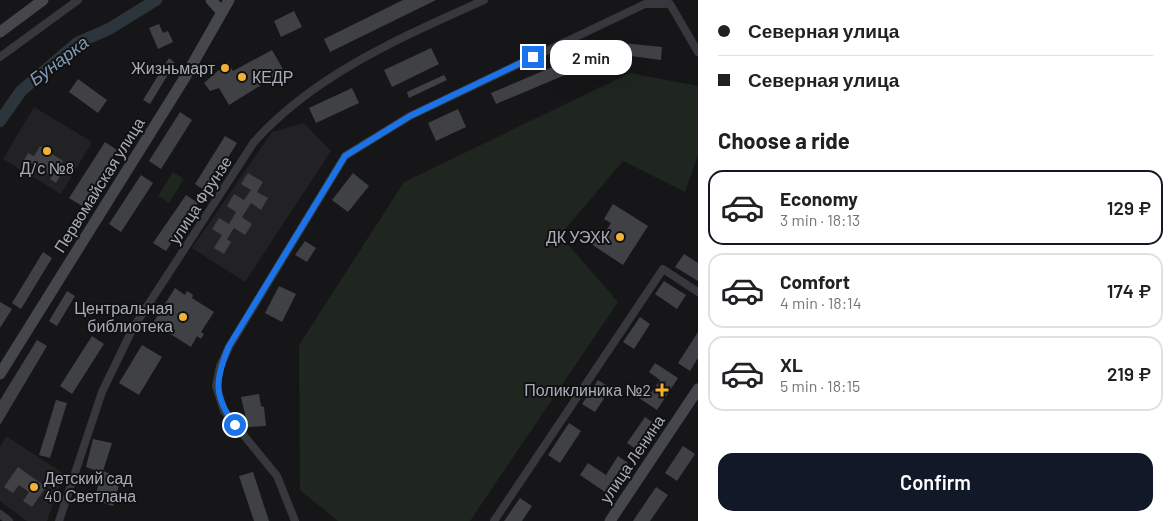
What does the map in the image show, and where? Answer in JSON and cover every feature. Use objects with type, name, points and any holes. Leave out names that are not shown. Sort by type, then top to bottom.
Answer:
[{"type":"main road","points":[[0,32],[43,0]]},
{"type":"main road","points":[[211,0],[221,11]]},
{"type":"main road","name":"Первомайская улица","points":[[0,374],[184,79],[221,11],[229,0]]},
{"type":"main road","name":"улица Ленина","points":[[610,521],[698,390]]},
{"type":"street","points":[[0,57],[78,0]]},
{"type":"street","name":"улица Фрунзе","points":[[59,521],[102,392],[133,328],[254,142],[272,122],[351,63],[484,0]]},
{"type":"street","points":[[295,521],[277,476],[224,411],[216,386],[220,366],[229,346],[345,156],[410,116],[645,4],[670,4],[698,52]]},
{"type":"street","points":[[494,521],[663,269],[698,292]]},
{"type":"street","points":[[0,514],[9,521]]},
{"type":"shaded area","points":[[630,73],[698,86],[698,155],[685,192],[623,161],[560,235],[618,302],[470,521],[338,521],[300,490],[299,345],[404,182]]},
{"type":"shaded area","name":"Д/с №8","points":[[34,107],[92,142],[61,194],[3,159]]},
{"type":"shaded area","points":[[304,123],[331,151],[245,282],[192,248],[272,132]]},
{"type":"shaded area","points":[[173,172],[184,179],[169,203],[158,196]]},
{"type":"shaded area","points":[[6,436],[64,474],[47,521],[27,521],[0,501],[0,447]]},
{"type":"building","points":[[403,0],[436,0],[330,52],[324,39]]},
{"type":"building","points":[[294,11],[302,27],[281,37],[274,21]]},
{"type":"building","points":[[159,24],[163,33],[168,31],[173,42],[158,49],[149,28]]},
{"type":"building","points":[[612,42],[662,47],[661,60],[615,54],[496,104],[491,93]]},
{"type":"building","points":[[431,48],[439,64],[392,87],[384,70]]},
{"type":"building","name":"КЕДР","points":[[272,50],[284,71],[229,105],[219,88],[210,91],[204,83],[228,62],[233,71]]},
{"type":"building","points":[[169,58],[175,63],[150,104],[143,100]]},
{"type":"building","points":[[444,75],[447,80],[409,98],[407,92]]},
{"type":"building","points":[[78,79],[107,100],[98,113],[69,92]]},
{"type":"building","points":[[352,88],[359,103],[316,123],[309,108]]},
{"type":"building","points":[[458,109],[466,127],[436,141],[428,123]]},
{"type":"building","points":[[180,112],[192,120],[161,169],[149,161]]},
{"type":"building","points":[[225,136],[237,143],[207,192],[195,184]]},
{"type":"building","points":[[105,142],[117,150],[82,206],[69,198]]},
{"type":"building","points":[[40,146],[63,161],[57,171],[61,174],[56,183],[50,179],[52,176],[31,163],[29,166],[23,162],[28,153],[34,156]]},
{"type":"building","points":[[248,173],[263,182],[257,192],[268,198],[261,210],[251,203],[242,217],[252,224],[245,235],[234,228],[227,239],[231,242],[224,254],[214,248],[222,235],[212,229],[219,218],[229,224],[236,212],[227,206],[234,194],[244,200],[251,190],[241,184]]},
{"type":"building","points":[[353,173],[369,186],[348,212],[332,200]]},
{"type":"building","points":[[141,175],[153,183],[121,232],[109,224]]},
{"type":"building","points":[[186,195],[198,203],[166,251],[153,243]]},
{"type":"building","points":[[613,204],[648,226],[623,265],[588,242],[594,232],[602,237],[611,223],[604,219]]},
{"type":"building","points":[[305,241],[316,248],[307,262],[295,255]]},
{"type":"building","points":[[43,252],[52,258],[21,309],[12,303]]},
{"type":"building","points":[[684,254],[698,263],[698,281],[675,267]]},
{"type":"building","points":[[664,281],[686,295],[677,309],[655,294]]},
{"type":"building","points":[[279,286],[296,294],[282,322],[265,313]]},
{"type":"building","name":"Центральная библиотека","points":[[175,288],[185,295],[187,291],[193,295],[192,298],[214,312],[201,332],[204,334],[201,339],[197,336],[191,347],[153,323]]},
{"type":"building","points":[[67,291],[75,296],[57,326],[49,321]]},
{"type":"building","points":[[0,302],[12,309],[0,328]]},
{"type":"building","points":[[640,317],[650,324],[634,349],[623,342]]},
{"type":"building","points":[[698,332],[698,358],[690,371],[678,363]]},
{"type":"building","points":[[92,336],[104,344],[72,394],[60,386]]},
{"type":"building","points":[[37,340],[47,346],[0,425],[0,400]]},
{"type":"building","points":[[142,345],[162,357],[139,395],[119,383]]},
{"type":"building","name":"Поликлиника №2","points":[[655,363],[678,378],[657,410],[633,394],[639,386],[651,393],[660,380],[649,372]]},
{"type":"building","points":[[598,380],[611,388],[595,412],[582,404]]},
{"type":"building","points":[[259,394],[261,406],[264,407],[266,426],[248,427],[241,397]]},
{"type":"building","points":[[56,400],[67,403],[50,458],[39,455]]},
{"type":"building","points":[[645,417],[655,424],[637,450],[627,443]]},
{"type":"building","points":[[569,423],[581,431],[560,463],[548,455]]},
{"type":"building","points":[[93,439],[112,443],[103,471],[121,478],[113,506],[94,500],[102,473],[86,467]]},
{"type":"building","points":[[683,446],[695,454],[677,481],[665,473]]},
{"type":"building","points":[[618,456],[628,463],[608,494],[580,475],[588,463],[606,475]]},
{"type":"building","name":"Детский сад 40 Светлана","points":[[18,467],[46,487],[32,507],[23,501],[29,492],[19,485],[13,493],[4,487]]},
{"type":"building","points":[[253,472],[269,521],[254,521],[239,476]]},
{"type":"building","points":[[656,487],[668,495],[650,521],[633,521]]},
{"type":"building","points":[[520,498],[532,506],[522,521],[504,521]]},
{"type":"waterway","name":"Бунарка","points":[[0,121],[21,91],[77,43],[109,29],[156,0]]},
{"type":"place","name":"Жизньмарт","points":[[225,68]]},
{"type":"place","name":"КЕДР","points":[[242,77]]},
{"type":"place","name":"Д/с №8","points":[[47,151]]},
{"type":"place","name":"ДК УЭХК","points":[[620,237]]},
{"type":"place","name":"Центральная библиотека","points":[[183,317]]},
{"type":"place","name":"Поликлиника №2","points":[[662,390]]},
{"type":"place","name":"Детский сад 40 Светлана","points":[[34,487]]},
{"type":"route","points":[[235,425],[224,411],[216,386],[220,366],[229,346],[345,156],[410,116],[533,57]]}]
